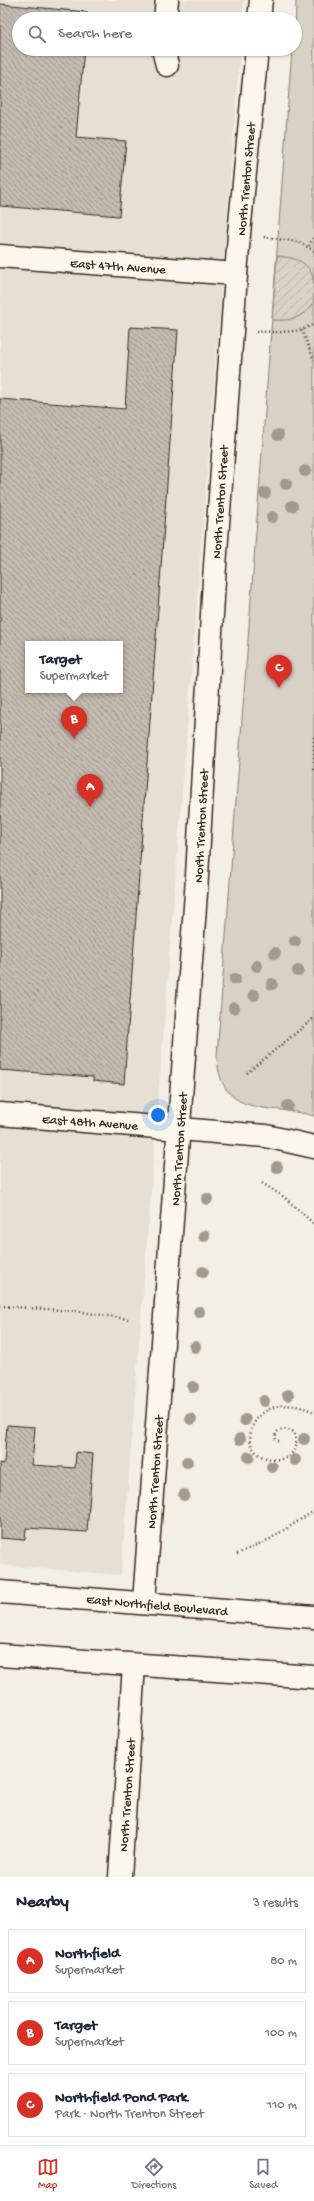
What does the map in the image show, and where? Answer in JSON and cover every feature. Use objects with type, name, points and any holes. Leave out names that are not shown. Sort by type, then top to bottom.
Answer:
[{"type":"street","points":[[166,12],[167,0]]},
{"type":"street","points":[[260,12],[261,0]]},
{"type":"street","name":"North Trenton Street","points":[[144,1602],[180,1129],[196,893],[214,580],[236,274],[256,56]]},
{"type":"street","name":"East 47th Avenue","points":[[0,256],[236,274]]},
{"type":"street","name":"East 48th Avenue","points":[[0,1114],[266,1136],[314,1147]]},
{"type":"street","name":"East Northfield Boulevard","points":[[0,1592],[144,1602],[314,1617]]},
{"type":"street","points":[[0,1655],[314,1677]]},
{"type":"street","name":"North Trenton Street","points":[[120,1877],[134,1665]]},
{"type":"path","points":[[239,234],[300,242],[314,251]]},
{"type":"path","points":[[308,246],[314,236]]},
{"type":"path","points":[[232,334],[292,332],[302,330],[314,324]]},
{"type":"path","points":[[302,330],[314,360]]},
{"type":"path","points":[[314,737],[314,772]]},
{"type":"path","points":[[247,1073],[313,1020]]},
{"type":"path","points":[[262,1183],[284,1197],[314,1224]]},
{"type":"path","points":[[0,1306],[75,1311],[128,1319]]},
{"type":"path","points":[[279,1441],[275,1437],[276,1433],[280,1430],[288,1429],[294,1432],[296,1448],[290,1456],[279,1460],[264,1457],[251,1446],[250,1436],[253,1425],[261,1414],[271,1407],[284,1404],[300,1405],[314,1412]]},
{"type":"path","points":[[237,1554],[270,1539],[314,1511]]},
{"type":"shaded area","points":[[0,0],[244,0],[243,12],[12,12],[12,56],[239,56],[121,1575],[0,1565]]},
{"type":"shaded area","points":[[296,0],[314,0],[314,1116],[250,1105],[237,1100],[227,1091],[220,1076],[217,1056],[291,56],[302,56],[302,12],[296,12]]},
{"type":"shaded area","points":[[277,256],[298,260],[308,268],[311,273],[314,293],[313,304],[304,313],[295,318],[272,320]]},
{"type":"building","points":[[0,4],[87,12],[12,12],[12,56],[83,56],[76,137],[126,141],[119,216],[0,206]]},
{"type":"building","points":[[130,327],[178,330],[124,1084],[93,1081],[93,1077],[0,1070],[0,399],[125,409]]},
{"type":"building","points":[[7,1425],[35,1427],[32,1465],[75,1468],[76,1452],[93,1454],[87,1532],[26,1528],[25,1540],[0,1538],[0,1463],[4,1464]]},
{"type":"place","name":"Northfield Pond Park","points":[[279,688]]},
{"type":"place","name":"Target","points":[[74,739]]},
{"type":"place","name":"Northfield","points":[[90,807]]}]
